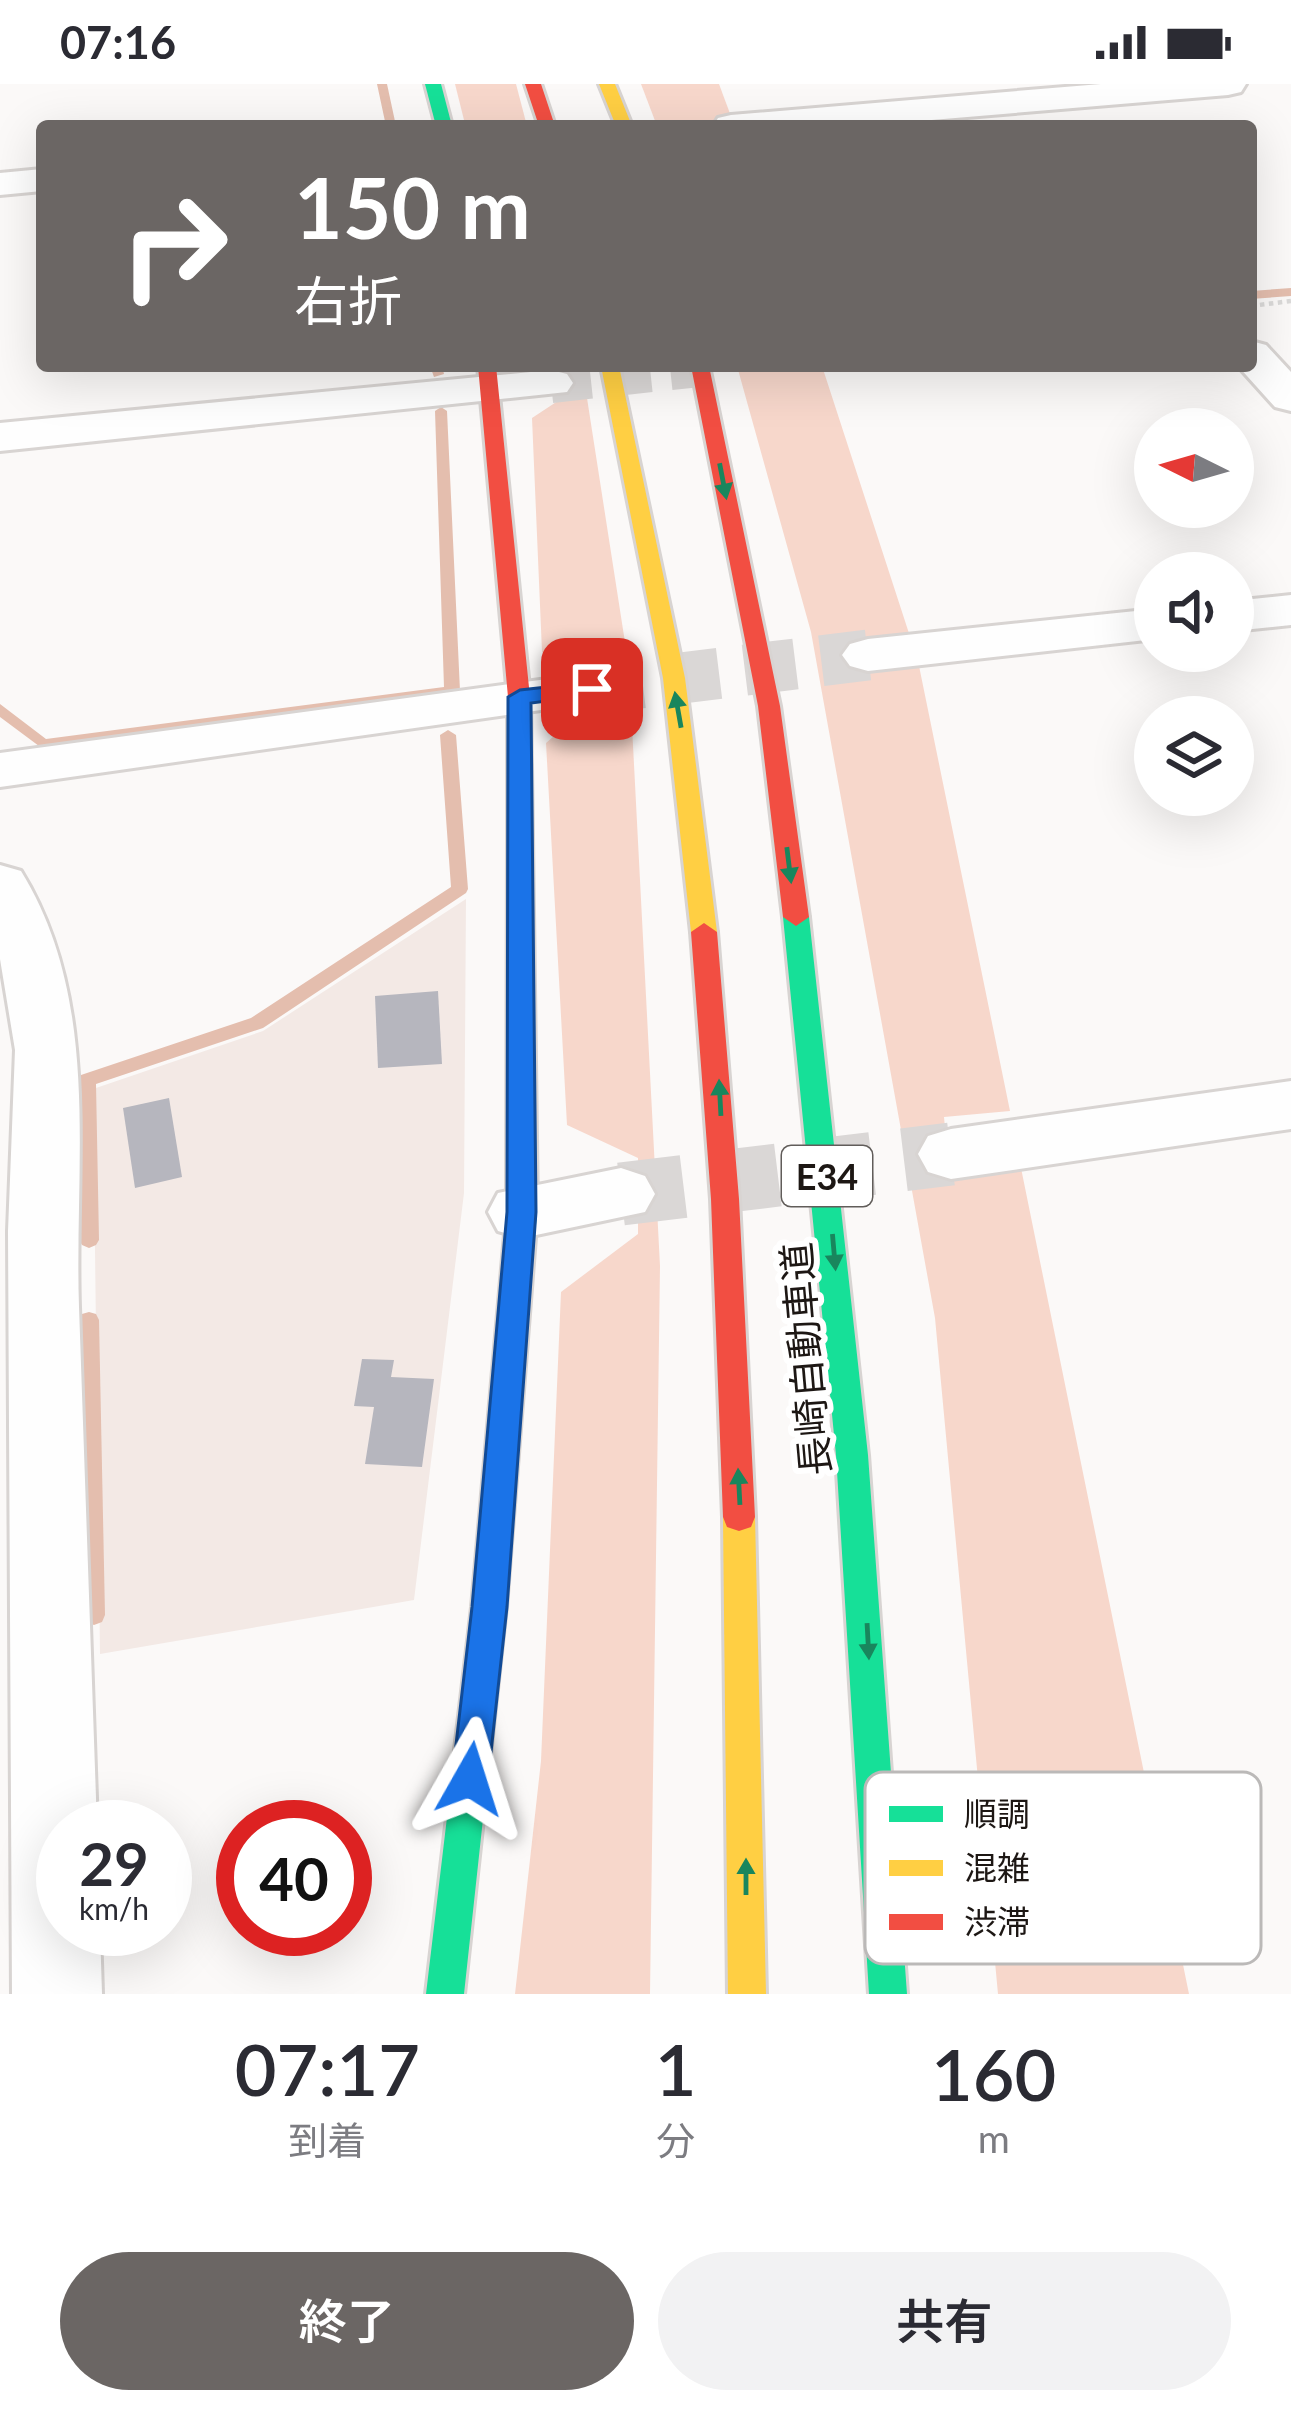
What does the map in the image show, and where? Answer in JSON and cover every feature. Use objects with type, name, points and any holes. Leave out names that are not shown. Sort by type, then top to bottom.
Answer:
[{"type":"main road","points":[[433,84],[442,120]]},
{"type":"main road","points":[[533,84],[545,120]]},
{"type":"main road","points":[[607,84],[622,120]]},
{"type":"main road","name":"長崎自動車道","points":[[611,372],[680,718],[719,1081],[744,1581],[747,1994]]},
{"type":"main road","name":"長崎自動車道","points":[[701,372],[769,706],[817,1076],[865,1574],[876,1772]]},
{"type":"main road","points":[[445,1994],[489,1607],[522,1212],[520,697],[489,378]]},
{"type":"main road","name":"長崎自動車道","points":[[886,1964],[888,1994]]},
{"type":"street","points":[[817,120],[1076,102],[1228,84]]},
{"type":"street","points":[[0,184],[36,181]]},
{"type":"street","points":[[1257,361],[1291,398]]},
{"type":"street","points":[[0,437],[489,378],[551,383]]},
{"type":"street","points":[[1254,614],[1291,610]]},
{"type":"street","points":[[868,655],[1134,626]]},
{"type":"street","points":[[0,770],[592,689]]},
{"type":"street","points":[[0,885],[28,946],[47,1050],[42,1231],[57,1994]]},
{"type":"street","points":[[951,1154],[1291,1105]]},
{"type":"street","points":[[522,1212],[621,1194]]},
{"type":"path","points":[[1257,305],[1291,302]]},
{"type":"shaded area","points":[[455,84],[516,84],[525,120],[464,120]]},
{"type":"shaded area","points":[[641,84],[719,84],[732,119],[721,120],[655,120]]},
{"type":"shaded area","points":[[566,372],[583,372],[629,668],[660,1266],[650,1994],[515,1994],[541,1761],[561,1292],[638,1234],[638,1158],[567,1125],[546,743],[613,685],[542,652],[532,418],[570,393]]},
{"type":"shaded area","points":[[739,372],[824,372],[918,661],[1010,1111],[944,1117],[949,1171],[1021,1168],[1144,1772],[977,1772],[935,1318],[811,632]]},
{"type":"shaded area","points":[[466,899],[464,1193],[414,1600],[100,1654],[93,1089],[263,1031]]},
{"type":"shaded area","points":[[995,1964],[1183,1964],[1189,1994],[998,1994]]},
{"type":"building","points":[[438,991],[442,1064],[378,1068],[375,996]]},
{"type":"building","points":[[169,1098],[182,1177],[135,1188],[123,1108]]},
{"type":"building","points":[[362,1359],[394,1360],[391,1377],[434,1379],[422,1467],[365,1464],[374,1407],[354,1406]]},
{"type":"waterway","points":[[382,84],[390,120]]},
{"type":"waterway","points":[[1257,295],[1291,292]]},
{"type":"waterway","points":[[0,709],[43,744],[452,691],[441,411]]},
{"type":"waterway","points":[[89,1240],[87,1080],[257,1023],[460,889],[448,735]]},
{"type":"waterway","points":[[89,1320],[94,1615]]},
{"type":"tunnel","points":[[551,383],[653,372]]},
{"type":"tunnel","points":[[592,689],[868,655]]},
{"type":"tunnel","points":[[621,1194],[951,1154]]},
{"type":"traffic: fast","points":[[433,84],[442,120]]},
{"type":"traffic: fast","points":[[445,1994],[489,1607],[522,1212],[520,835]]},
{"type":"traffic: fast","points":[[796,917],[852,1455],[875,1772]]},
{"type":"traffic: fast","points":[[886,1964],[888,1994]]},
{"type":"traffic: slow","points":[[607,84],[622,120]]},
{"type":"traffic: slow","points":[[611,372],[674,678],[704,932]]},
{"type":"traffic: slow","points":[[739,1517],[747,1994]]},
{"type":"traffic: jam","points":[[533,84],[545,120]]},
{"type":"traffic: jam","points":[[488,372],[519,697],[520,835]]},
{"type":"traffic: jam","points":[[701,372],[769,706],[796,917]]},
{"type":"traffic: jam","points":[[704,932],[725,1199],[739,1517]]},
{"type":"route","points":[[470,1779],[522,1212],[520,697],[592,689]]}]
